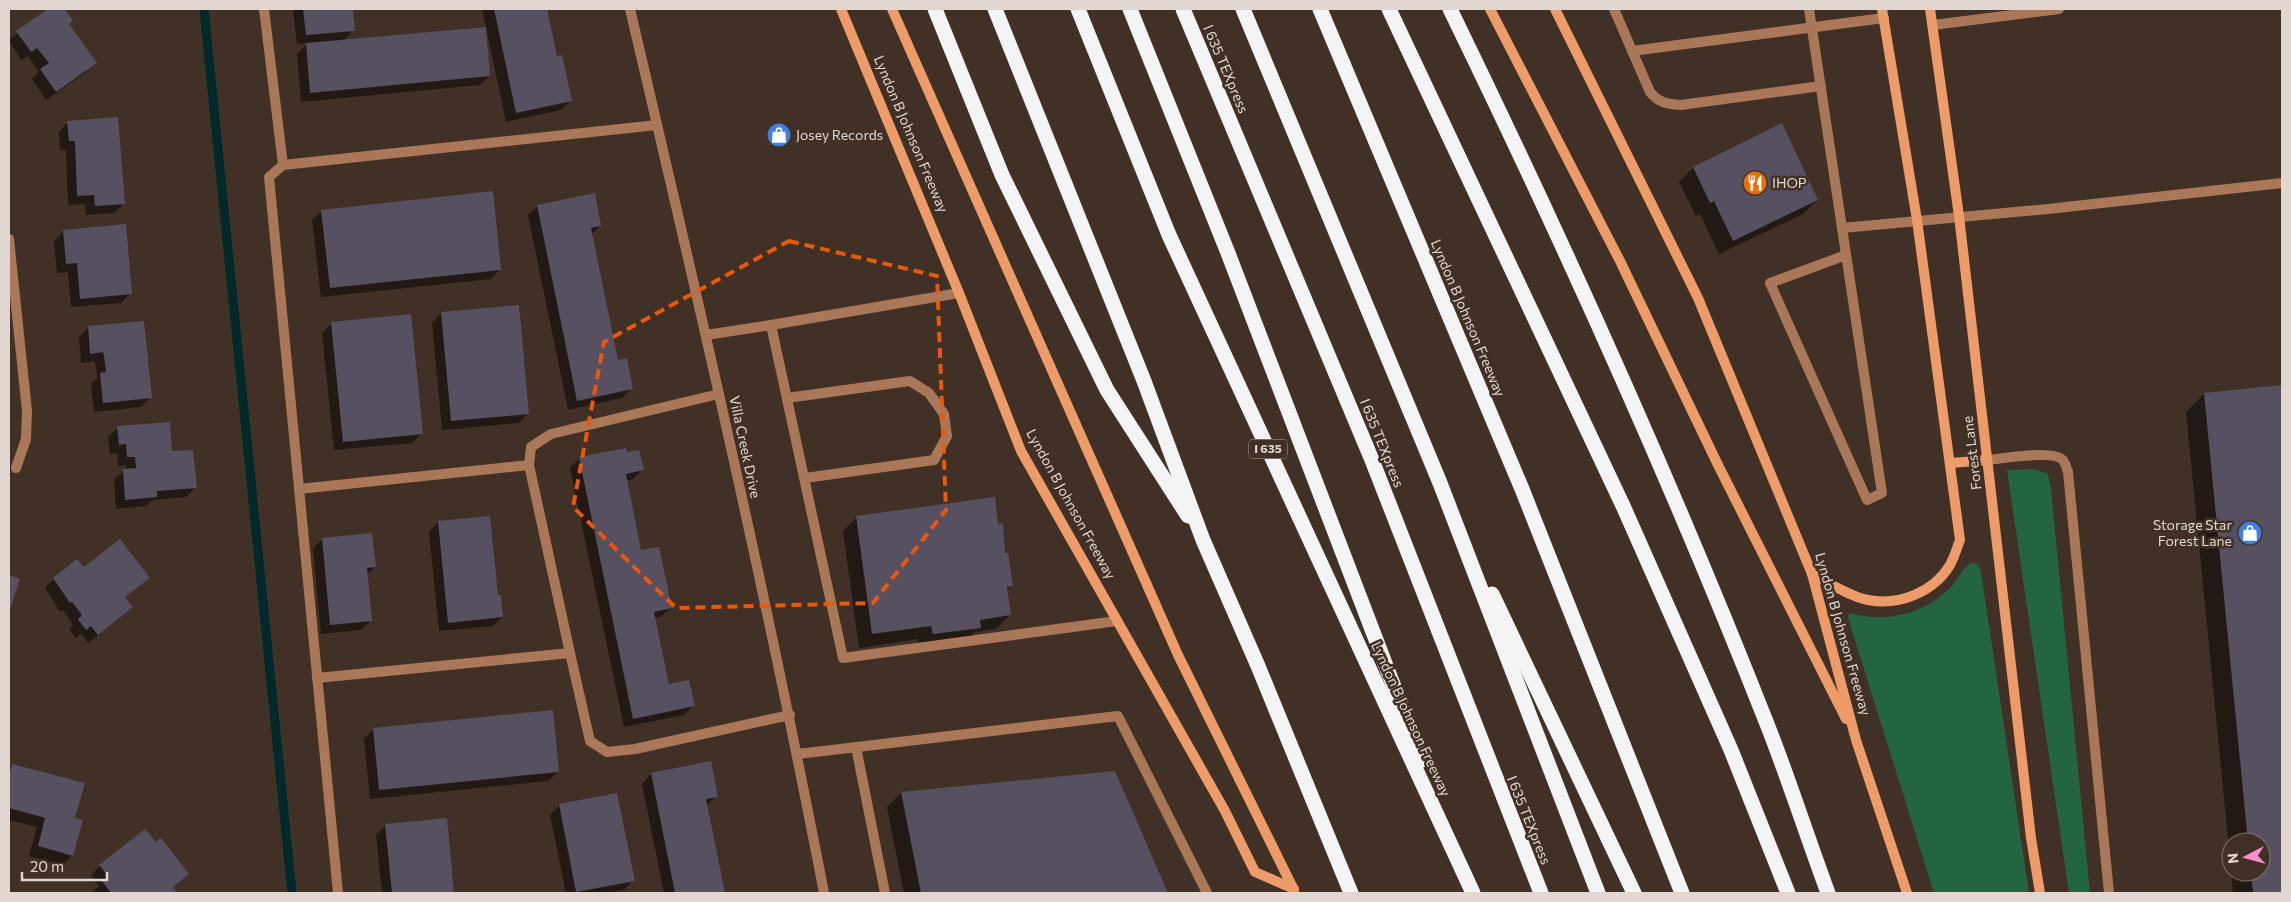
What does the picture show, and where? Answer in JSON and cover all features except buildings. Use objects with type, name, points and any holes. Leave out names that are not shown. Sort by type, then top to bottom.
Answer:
[{"type":"highway","points":[[935,9],[1002,175],[1107,390],[1203,540]]},
{"type":"highway","points":[[995,9],[1144,381],[1203,540],[1258,666],[1351,893]]},
{"type":"highway","name":"Lyndon B Johnson Freeway","points":[[1078,9],[1169,235],[1471,888]]},
{"type":"highway","points":[[1130,9],[1232,262],[1471,888]]},
{"type":"highway","name":"I 635 TEXpress","points":[[1183,9],[1372,460],[1541,893]]},
{"type":"highway","points":[[1243,9],[1440,483],[1598,893]]},
{"type":"highway","name":"Lyndon B Johnson Freeway","points":[[1320,9],[1522,489],[1682,893]]},
{"type":"highway","points":[[1389,9],[1624,508],[1731,750],[1788,893]]},
{"type":"highway","points":[[1450,9],[1578,278],[1670,486],[1770,731],[1828,893]]},
{"type":"highway","points":[[1440,483],[1634,893]]},
{"type":"highway","points":[[1525,856],[1533,893]]},
{"type":"main road","name":"Lyndon B Johnson Freeway","points":[[841,9],[960,293],[1021,451],[1225,812],[1255,872],[1294,891]]},
{"type":"main road","points":[[892,9],[1178,655],[1294,891]]},
{"type":"main road","points":[[1490,9],[1615,252],[1718,465],[1856,740]]},
{"type":"main road","name":"Lyndon B Johnson Freeway","points":[[1555,9],[1698,298],[1812,574],[1856,740],[1907,893]]},
{"type":"main road","name":"Forest Lane","points":[[1930,9],[1959,216],[2031,838],[2040,893]]},
{"type":"main road","name":"Forest Lane","points":[[1812,574],[1837,588],[1868,600],[1892,601],[1919,593],[1934,584],[1950,565],[1960,540],[1917,220],[1883,14]]},
{"type":"main road","points":[[1951,463],[1987,460]]},
{"type":"street","points":[[264,9],[283,165]]},
{"type":"street","name":"Villa Creek Drive","points":[[630,9],[720,394],[790,715],[824,893]]},
{"type":"street","points":[[1614,9],[1650,92],[1656,100],[1668,104],[1681,105],[1821,86]]},
{"type":"street","points":[[1809,9],[1882,494],[1866,500],[1770,283],[1846,255]]},
{"type":"street","points":[[1933,26],[2060,9]]},
{"type":"street","points":[[1632,51],[1812,28],[1883,14]]},
{"type":"street","points":[[338,893],[269,177],[283,165],[657,125]]},
{"type":"street","points":[[1842,228],[2048,209],[2282,183]]},
{"type":"street","points":[[9,239],[27,411],[26,439],[16,468]]},
{"type":"street","points":[[706,335],[960,293]]},
{"type":"street","points":[[771,325],[843,658],[1117,621]]},
{"type":"street","points":[[787,398],[910,381],[929,393],[944,414],[947,436],[934,460],[805,478]]},
{"type":"street","points":[[720,394],[551,434],[531,447],[529,465],[590,741],[608,752],[635,749],[790,715]]},
{"type":"street","points":[[1987,460],[2041,455],[2055,456],[2063,460],[2068,472],[2109,893]]},
{"type":"street","points":[[299,489],[529,465]]},
{"type":"street","points":[[317,678],[570,653]]},
{"type":"street","points":[[798,754],[1118,716],[1207,893]]},
{"type":"street","points":[[856,747],[885,893]]},
{"type":"highlighted area","points":[[789,241],[937,276],[946,510],[873,603],[676,608],[573,507],[604,342]]},
{"type":"green space","points":[[2034,469],[2048,474],[2051,489],[2090,893],[2069,893],[2007,470]]},
{"type":"green space","points":[[1973,562],[1978,565],[1981,572],[2029,893],[1934,893],[1848,618],[1849,613],[1863,616],[1890,617],[1928,605],[1950,588],[1966,567]]},
{"type":"waterway","points":[[204,9],[292,893]]},
{"type":"place","name":"Josey Records","points":[[779,135]]},
{"type":"place","name":"IHOP","points":[[1755,183]]},
{"type":"place","name":"Storage Star Forest Lane","points":[[2250,533]]}]
